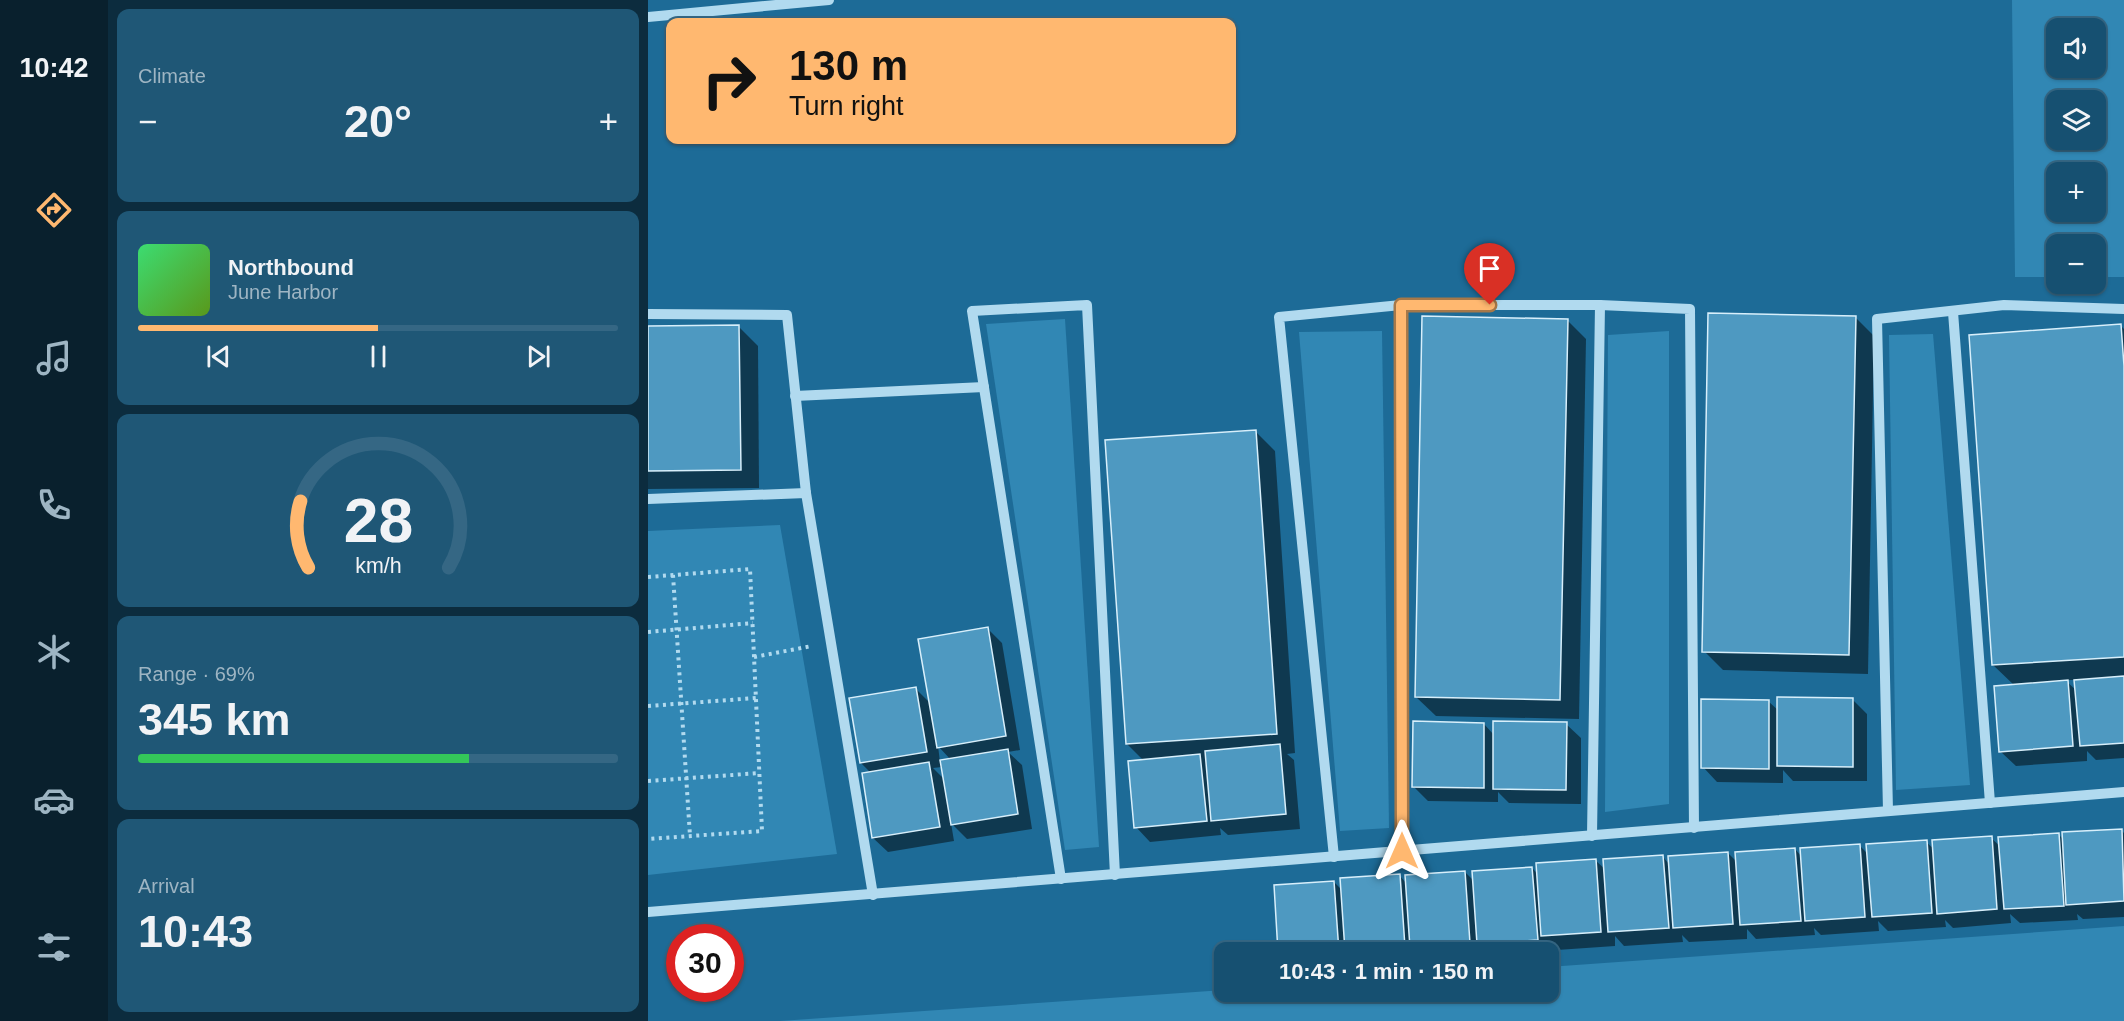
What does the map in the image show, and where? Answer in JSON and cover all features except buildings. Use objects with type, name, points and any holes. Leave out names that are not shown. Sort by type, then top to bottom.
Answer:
[{"type":"street","points":[[648,17],[829,0]]},
{"type":"street","points":[[1061,879],[972,311],[1087,305],[1115,875]]},
{"type":"street","points":[[1401,305],[1402,851]]},
{"type":"street","points":[[1334,857],[1278,317],[1401,305],[1600,305],[1690,309],[1694,828]]},
{"type":"street","points":[[1592,836],[1600,305]]},
{"type":"street","points":[[1888,811],[1877,319],[2004,305],[2124,309]]},
{"type":"street","points":[[1953,312],[1990,803]]},
{"type":"street","points":[[648,314],[787,315],[806,493],[873,895]]},
{"type":"street","points":[[795,396],[984,387]]},
{"type":"street","points":[[648,499],[806,493]]},
{"type":"street","points":[[648,912],[2124,792]]},
{"type":"path","points":[[648,577],[750,569],[762,831],[648,839]]},
{"type":"path","points":[[673,575],[690,836]]},
{"type":"path","points":[[648,632],[753,623]]},
{"type":"path","points":[[754,657],[831,642]]},
{"type":"path","points":[[648,706],[756,698]]},
{"type":"path","points":[[648,781],[760,773]]},
{"type":"shaded area","points":[[2012,0],[2124,0],[2124,277],[2106,277],[2106,234],[2046,234],[2046,277],[2015,277]]},
{"type":"shaded area","points":[[1065,319],[1099,847],[1065,850],[986,324]]},
{"type":"shaded area","points":[[1382,331],[1389,828],[1340,831],[1299,332]]},
{"type":"shaded area","points":[[1669,331],[1669,804],[1605,812],[1608,335]]},
{"type":"shaded area","points":[[1933,334],[1970,785],[1896,790],[1889,335]]},
{"type":"shaded area","points":[[780,525],[837,854],[648,875],[648,531]]},
{"type":"shaded area","points":[[2124,926],[2124,1021],[780,1021],[1214,991],[1214,1002],[1559,1002],[1559,966]]},
{"type":"route","points":[[1402,851],[1401,305],[1490,305]]}]
